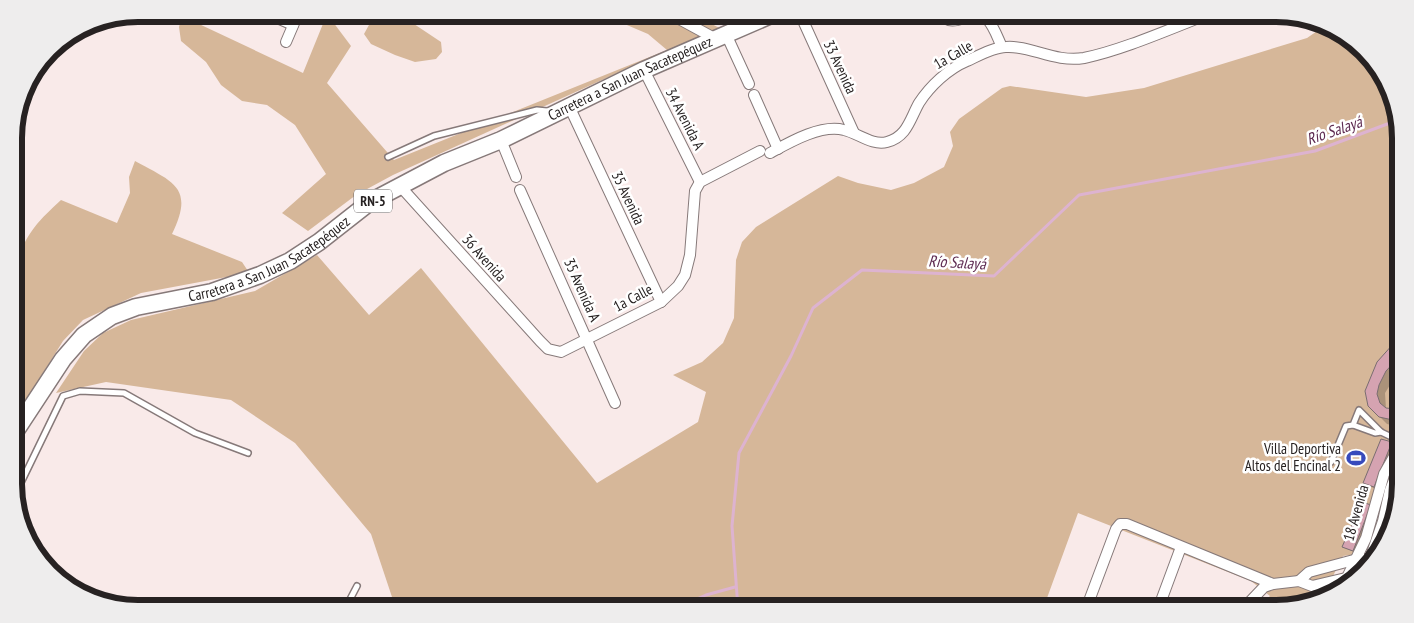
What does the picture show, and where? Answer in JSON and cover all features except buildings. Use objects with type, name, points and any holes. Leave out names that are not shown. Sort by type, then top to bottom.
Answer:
[{"type":"main road","name":"Carretera a San Juan Sacatepéquez","points":[[22,421],[63,359],[98,324],[126,310],[212,292],[260,275],[290,261],[319,242],[370,202],[444,163],[501,140],[644,70],[754,22]]},
{"type":"street","points":[[286,22],[293,25]]},
{"type":"street","points":[[286,42],[294,22]]},
{"type":"street","points":[[689,22],[721,36],[749,84]]},
{"type":"street","name":"33 Avenida","points":[[804,22],[854,133]]},
{"type":"street","points":[[990,22],[1002,47]]},
{"type":"street","name":"1a Calle","points":[[548,349],[561,352],[661,302],[678,286],[685,275],[690,255],[692,198],[700,182],[825,129],[842,129],[873,142],[885,143],[897,138],[905,130],[920,103],[936,82],[965,62],[1002,47],[1014,47],[1048,56],[1084,58],[1186,22]]},
{"type":"street","name":"34 Avenida A","points":[[644,70],[700,182]]},
{"type":"street","points":[[754,95],[770,151]]},
{"type":"street","name":"35 Avenida","points":[[562,109],[661,302]]},
{"type":"street","points":[[501,140],[516,177]]},
{"type":"street","name":"36 Avenida","points":[[400,186],[548,349]]},
{"type":"street","name":"35 Avenida A","points":[[520,190],[615,403]]},
{"type":"street","name":"18 Avenida","points":[[1354,570],[1370,527],[1384,474],[1392,460]]},
{"type":"street","name":"18 Avenida","points":[[1375,545],[1392,485]]},
{"type":"street","points":[[1089,600],[1116,529],[1120,524],[1127,524],[1273,584]]},
{"type":"street","points":[[1161,600],[1181,547]]},
{"type":"street","points":[[1299,582],[1309,572],[1366,557]]},
{"type":"street","points":[[1252,600],[1264,587],[1273,584],[1299,582],[1312,586],[1344,578]]},
{"type":"lane","points":[[388,157],[434,136],[537,110],[562,109]]},
{"type":"lane","points":[[22,481],[63,396],[71,392],[97,390],[124,393],[195,433],[248,453]]},
{"type":"lane","points":[[1353,425],[1360,410],[1381,432],[1392,437]]},
{"type":"lane","points":[[1332,462],[1346,426],[1353,425],[1375,433],[1381,432]]},
{"type":"lane","points":[[350,600],[357,586]]},
{"type":"shaded area","points":[[180,22],[195,22],[303,73],[324,22],[333,22],[351,46],[327,83],[394,160],[667,50],[648,34],[620,22],[708,22],[721,29],[668,50],[393,175],[356,195],[308,231],[282,213],[326,174],[295,125],[267,105],[242,101],[221,85],[206,62],[181,41],[179,27]]},
{"type":"shaded area","points":[[371,22],[411,22],[441,42],[442,52],[436,59],[415,62],[371,44],[364,34]]},
{"type":"shaded area","points":[[1318,30],[1334,38],[1358,56],[1376,80],[1383,94],[1388,108],[1392,138],[1392,461],[1356,554],[1343,556],[1326,589],[1313,594],[1283,600],[1266,600],[1270,596],[1251,581],[1078,513],[1046,600],[393,600],[371,534],[295,443],[231,400],[106,382],[56,393],[84,351],[103,333],[131,320],[255,291],[317,255],[369,315],[421,268],[597,483],[698,422],[706,392],[673,375],[702,362],[723,343],[734,318],[736,260],[742,242],[756,227],[838,176],[858,183],[891,190],[914,183],[944,167],[953,146],[950,132],[959,119],[1002,88],[1010,86],[1086,97],[1144,88],[1307,38]]},
{"type":"shaded area","points":[[135,161],[169,181],[176,188],[180,196],[181,206],[179,218],[172,234],[242,262],[248,271],[232,276],[141,293],[83,320],[63,341],[22,406],[23,247],[38,223],[61,200],[117,223],[130,193],[129,177]]},
{"type":"waterway","name":"Río Salayá","points":[[737,600],[732,526],[739,453],[791,356],[813,308],[862,270],[994,276],[1079,195],[1315,151],[1391,123]]},
{"type":"waterway","points":[[695,600],[735,587]]},
{"type":"place","name":"Villa Deportiva Altos del Encinal 2","points":[[1356,458]]}]
